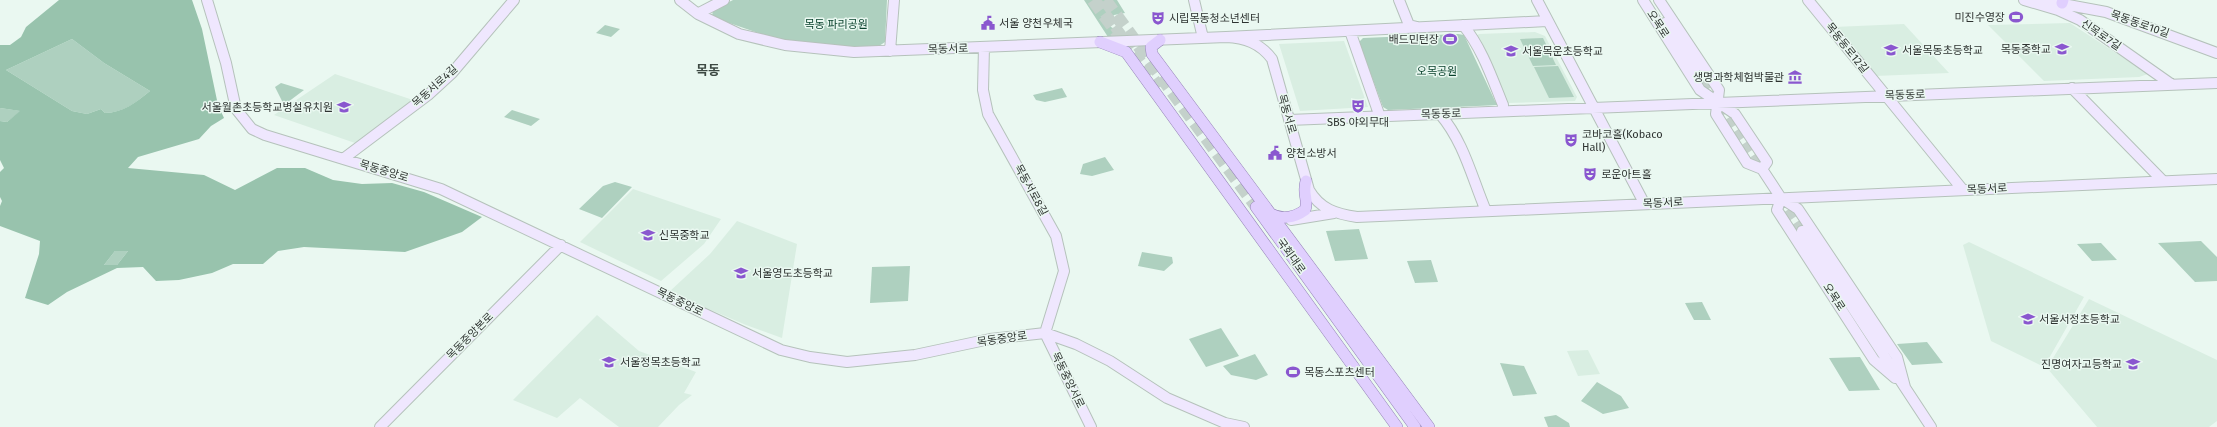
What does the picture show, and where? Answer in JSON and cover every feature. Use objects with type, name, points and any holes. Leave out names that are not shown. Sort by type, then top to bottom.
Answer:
[{"type":"main road","name":"목동중앙로","points":[[207,0],[226,63],[236,109],[252,129],[265,135],[441,189],[561,245],[750,337],[781,350],[810,357],[847,362],[915,355],[990,339],[1045,333],[1076,344],[1110,361],[1166,398],[1225,423],[1244,427]]},
{"type":"main road","name":"목동서로4길","points":[[343,159],[428,95],[452,73],[514,0]]},
{"type":"main road","name":"목동서로","points":[[680,0],[699,13],[732,31],[808,50],[854,52],[1160,40],[1547,21]]},
{"type":"main road","points":[[699,13],[724,0]]},
{"type":"main road","points":[[890,51],[894,0]]},
{"type":"main road","points":[[1194,0],[1203,38]]},
{"type":"main road","points":[[1399,0],[1409,25],[1417,28]]},
{"type":"main road","points":[[1537,0],[1642,199],[1641,204]]},
{"type":"main road","name":"오목로","points":[[1643,0],[1690,68]]},
{"type":"main road","name":"오목로","points":[[1650,0],[1690,68],[1700,90],[1735,114],[1767,162],[1762,169]]},
{"type":"main road","name":"오목로","points":[[1659,0],[1719,90],[1716,114],[1747,163],[1762,169],[1781,198],[1798,209],[1805,227],[1931,427]]},
{"type":"main road","name":"목동동로12길","points":[[1808,0],[1963,190]]},
{"type":"main road","name":"신목로7길","points":[[2024,0],[2058,10],[2080,20],[2171,84]]},
{"type":"main road","name":"목동동로10길","points":[[2042,0],[2062,1],[2120,16],[2217,53]]},
{"type":"main road","points":[[2062,1],[2066,10],[2080,20]]},
{"type":"main road","points":[[1463,25],[1469,30],[1503,105],[1503,112]]},
{"type":"main road","points":[[1350,31],[1380,116]]},
{"type":"main road","name":"목동서로","points":[[1226,37],[1253,42],[1268,53],[1272,59],[1306,181],[1314,199],[1326,209],[1336,214],[1357,217],[2217,179]]},
{"type":"main road","points":[[1160,40],[1153,44],[1150,51],[1162,85],[1390,422],[1397,427]]},
{"type":"main road","points":[[1100,42],[1126,52],[1162,85],[1282,229],[1429,427]]},
{"type":"main road","name":"목동서로8길","points":[[984,47],[983,90],[988,114],[1056,236],[1064,271],[1045,333]]},
{"type":"main road","points":[[1690,68],[1697,74],[1701,74],[1706,70]]},
{"type":"main road","name":"목동동로","points":[[1289,120],[2217,83]]},
{"type":"main road","name":"국회대로","points":[[1162,85],[1405,427]]},
{"type":"main road","name":"국회대로","points":[[1162,85],[1415,427]]},
{"type":"main road","points":[[2072,88],[2163,181]]},
{"type":"main road","points":[[1440,114],[1447,121],[1459,144],[1486,211]]},
{"type":"main road","points":[[1268,212],[1274,217],[1281,217],[1298,214],[1305,210],[1307,204],[1303,191],[1306,181]]},
{"type":"main road","name":"오목로","points":[[1781,198],[1777,210],[1874,360],[1905,387]]},
{"type":"main road","points":[[1282,229],[1284,224],[1290,220],[1324,214],[1336,214]]},
{"type":"main road","points":[[1786,223],[1788,218],[1796,217],[1805,227]]},
{"type":"main road","name":"목동중앙본로","points":[[380,427],[561,245]]},
{"type":"main road","name":"목동중앙서로","points":[[1045,333],[1091,427]]},
{"type":"shaded area","name":"목동중학교","points":[[2070,23],[2148,74],[2139,77],[2044,81],[1988,25]]},
{"type":"shaded area","name":"서울목동초등학교","points":[[1904,24],[1949,73],[1875,76],[1834,27]]},
{"type":"shaded area","points":[[1535,32],[1545,36],[1577,97],[1575,101],[1506,103],[1475,37],[1479,34]]},
{"type":"shaded area","points":[[1344,41],[1368,107],[1300,111],[1279,44]]},
{"type":"shaded area","name":"서울월촌초등학교병설유치원","points":[[335,74],[413,100],[355,143],[274,115]]},
{"type":"shaded area","name":"신목중학교","points":[[633,189],[721,219],[704,244],[661,281],[580,242]]},
{"type":"shaded area","name":"서울영도초등학교","points":[[737,221],[797,244],[782,338],[746,325],[669,292],[710,254]]},
{"type":"shaded area","name":"서울서정초등학교","points":[[1969,242],[2084,297],[2044,367],[1991,341],[1963,245]]},
{"type":"shaded area","name":"진명여자고등학교","points":[[2089,299],[2217,360],[2217,421],[2209,427],[2097,427],[2047,368]]},
{"type":"shaded area","name":"서울정목초등학교","points":[[597,315],[639,351],[696,372],[684,393],[692,395],[679,405],[658,427],[619,427],[580,398],[557,418],[513,400]]},
{"type":"shaded area","points":[[1588,350],[1600,374],[1578,376],[1567,351]]},
{"type":"green space","points":[[59,0],[192,0],[202,29],[218,105],[224,118],[211,126],[199,139],[138,157],[128,168],[204,175],[235,190],[277,168],[305,168],[333,180],[362,184],[392,183],[424,192],[482,217],[462,232],[405,252],[304,247],[278,251],[263,264],[233,264],[212,273],[179,280],[156,281],[143,267],[117,268],[67,292],[48,305],[25,298],[39,254],[40,241],[0,226],[0,206],[2,201],[0,197],[0,172],[4,168],[0,160],[0,121],[7,122],[20,111],[0,108],[0,45],[10,45],[21,37],[26,27]],"holes":[[[72,39],[104,63],[150,91],[135,103],[123,109],[111,113],[105,113],[101,109],[87,114],[72,111],[6,70]],[[115,251],[128,251],[117,265],[104,265]]]},
{"type":"green space","name":"목동 파리공원","points":[[733,0],[887,0],[885,42],[876,48],[847,49],[778,40],[712,17],[713,10]]},
{"type":"green space","points":[[1084,0],[1117,0],[1125,13],[1114,15],[1108,22],[1111,27],[1120,32],[1121,37],[1108,37]]},
{"type":"green space","points":[[605,25],[620,29],[611,37],[596,33]]},
{"type":"green space","name":"오목공원","points":[[1464,35],[1495,101],[1499,105],[1388,110],[1383,107],[1359,42],[1363,38]]},
{"type":"green space","points":[[1543,38],[1556,65],[1533,66],[1520,39]]},
{"type":"green space","points":[[72,39],[104,63],[150,91],[135,103],[124,109],[112,113],[105,113],[101,109],[87,114],[72,111],[6,70]]},
{"type":"green space","points":[[1558,66],[1574,97],[1549,98],[1534,67]]},
{"type":"green space","points":[[281,83],[304,90],[284,105],[275,87]]},
{"type":"green space","points":[[1062,88],[1067,97],[1045,102],[1036,100],[1033,95]]},
{"type":"green space","points":[[0,108],[21,111],[7,122],[0,121]]},
{"type":"green space","points":[[512,110],[540,119],[531,126],[504,117]]},
{"type":"green space","points":[[1105,157],[1114,170],[1092,176],[1080,174],[1083,164]]},
{"type":"green space","points":[[615,182],[632,187],[602,218],[579,209],[603,186]]},
{"type":"green space","points":[[1359,229],[1368,259],[1335,261],[1326,231]]},
{"type":"green space","points":[[2201,241],[2217,257],[2217,281],[2195,282],[2158,243]]},
{"type":"green space","points":[[2101,243],[2117,260],[2092,261],[2077,244]]},
{"type":"green space","points":[[115,251],[128,251],[117,265],[104,265]]},
{"type":"green space","points":[[1142,252],[1172,257],[1173,263],[1164,271],[1138,266]]},
{"type":"green space","points":[[1431,260],[1438,282],[1415,283],[1407,261]]},
{"type":"green space","points":[[910,266],[908,301],[870,303],[872,267]]},
{"type":"green space","points":[[1702,302],[1711,320],[1694,320],[1685,303]]},
{"type":"green space","points":[[1221,328],[1239,356],[1206,367],[1189,339]]},
{"type":"green space","points":[[1927,342],[1943,363],[1912,365],[1897,344]]},
{"type":"green space","points":[[1255,354],[1268,375],[1256,380],[1231,375],[1223,366]]},
{"type":"green space","points":[[1860,357],[1880,390],[1849,391],[1829,358]]},
{"type":"green space","points":[[1500,363],[1524,366],[1537,394],[1513,396]]},
{"type":"green space","points":[[1597,382],[1621,396],[1629,408],[1603,414],[1581,401]]},
{"type":"green space","points":[[1556,415],[1569,423],[1570,427],[1548,427],[1544,417]]},
{"type":"tunnel","points":[[1093,0],[1130,50]]},
{"type":"tunnel","points":[[1095,0],[1160,87]]},
{"type":"tunnel","points":[[1105,0],[1264,217]]},
{"type":"tunnel","points":[[1695,68],[1764,172]]},
{"type":"tunnel","points":[[1780,197],[1802,231]]},
{"type":"place","name":"미진수영장","points":[[2016,17]]},
{"type":"place","name":"시립목동청소년센터","points":[[1158,18]]},
{"type":"place","name":"서울 양천우체국","points":[[988,23]]},
{"type":"place","name":"배드민턴장","points":[[1450,39]]},
{"type":"place","name":"목동중학교","points":[[2062,49]]},
{"type":"place","name":"서울목동초등학교","points":[[1891,50]]},
{"type":"place","name":"서울목운초등학교","points":[[1511,51]]},
{"type":"place","name":"생명과학체험박물관","points":[[1795,77]]},
{"type":"place","name":"SBS 야외무대","points":[[1358,106]]},
{"type":"place","name":"서울월촌초등학교병설유치원","points":[[344,107]]},
{"type":"place","name":"코바코홀(Kobaco Hall)","points":[[1571,140]]},
{"type":"place","name":"양천소방서","points":[[1275,153]]},
{"type":"place","name":"로운아트홀","points":[[1590,174]]},
{"type":"place","name":"신목중학교","points":[[648,235]]},
{"type":"place","name":"서울영도초등학교","points":[[741,273]]},
{"type":"place","name":"서울서정초등학교","points":[[2028,319]]},
{"type":"place","name":"서울정목초등학교","points":[[609,362]]},
{"type":"place","name":"진명여자고등학교","points":[[2133,364]]},
{"type":"place","name":"목동스포츠센터","points":[[1293,372]]},
{"type":"district","name":"목동","points":[[708,70]]}]
